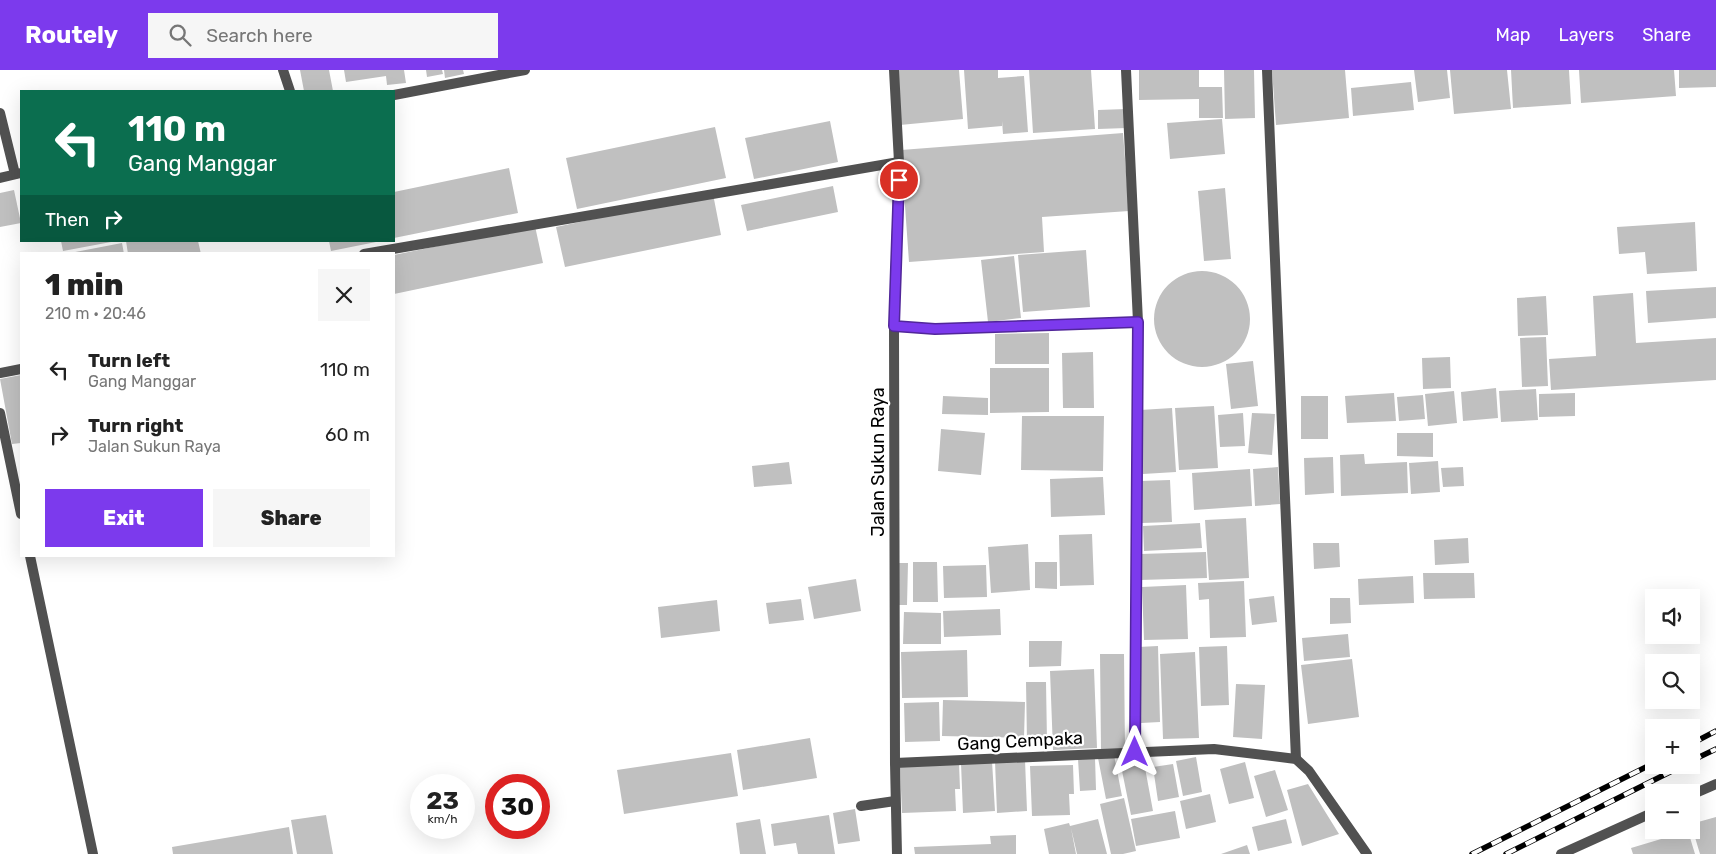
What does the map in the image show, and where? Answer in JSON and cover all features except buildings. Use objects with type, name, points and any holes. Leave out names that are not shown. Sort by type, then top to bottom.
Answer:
[{"type":"street","points":[[282,70],[290,90]]},
{"type":"street","points":[[395,95],[525,70]]},
{"type":"street","name":"Jalan Sukun Raya","points":[[894,70],[899,162],[894,326],[895,801],[897,854]]},
{"type":"street","points":[[1126,70],[1138,322],[1135,752]]},
{"type":"street","points":[[1267,70],[1296,759],[1309,771],[1367,854]]},
{"type":"street","points":[[0,113],[18,174],[0,178]]},
{"type":"street","points":[[376,252],[899,162]]},
{"type":"street","points":[[894,326],[935,329],[1138,322]]},
{"type":"street","points":[[0,372],[20,369]]},
{"type":"street","points":[[0,413],[20,509]]},
{"type":"street","points":[[30,557],[93,854]]},
{"type":"street","name":"Gang Cempaka","points":[[895,763],[1214,749],[1296,759]]},
{"type":"street","points":[[1700,792],[1716,784]]},
{"type":"street","points":[[860,806],[895,801]]},
{"type":"street","points":[[1561,854],[1645,816]]},
{"type":"railway","points":[[1700,739],[1716,731]]},
{"type":"railway","points":[[1700,757],[1716,749]]},
{"type":"railway","points":[[1472,854],[1645,768]]},
{"type":"railway","points":[[1506,854],[1666,774]]},
{"type":"route","points":[[899,180],[894,326],[935,329],[1138,322],[1135,752]]}]
